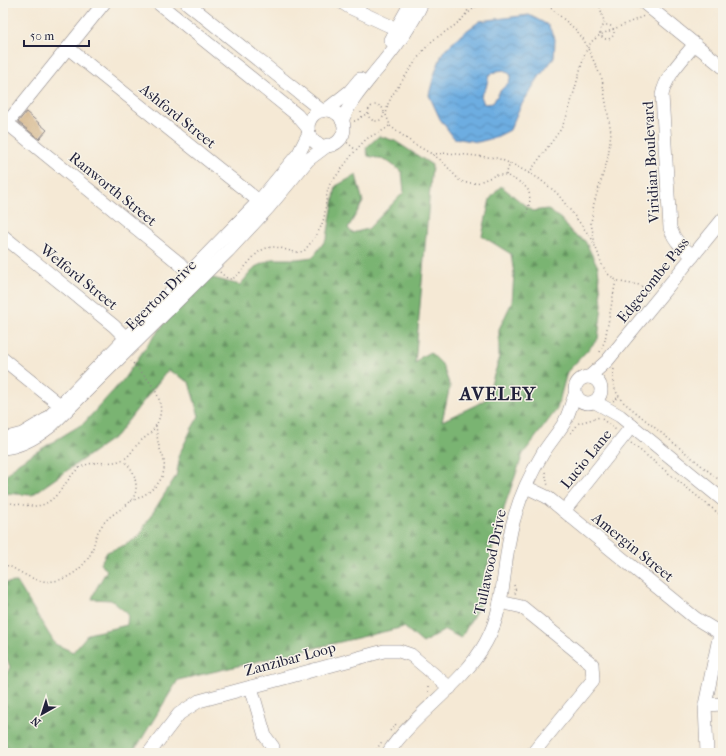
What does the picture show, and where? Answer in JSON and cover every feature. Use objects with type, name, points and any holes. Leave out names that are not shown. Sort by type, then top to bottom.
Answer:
[{"type":"street","points":[[5,126],[104,3]]},
{"type":"street","points":[[158,3],[297,115],[316,143],[331,146],[341,137],[346,117],[359,92],[397,46],[411,3]]},
{"type":"street","points":[[188,3],[324,110],[346,117]]},
{"type":"street","points":[[309,131],[311,119],[314,115],[324,110],[350,91],[374,61],[416,16],[422,3]]},
{"type":"street","points":[[644,3],[723,67]]},
{"type":"street","points":[[347,4],[401,31]]},
{"type":"street","name":"Viridian Boulevard","points":[[693,256],[673,237],[670,228],[662,95],[664,86],[670,75],[695,44]]},
{"type":"street","name":"Ashford Street","points":[[68,48],[263,205]]},
{"type":"street","name":"Ranworth Street","points":[[5,126],[179,263],[193,278]]},
{"type":"street","name":"Egerton Drive","points":[[263,205],[299,153],[309,131]]},
{"type":"street","name":"Egerton Drive","points":[[3,448],[13,447],[36,437],[52,426],[263,205],[308,160],[331,146]]},
{"type":"street","name":"Edgecombe Pass","points":[[594,392],[611,364],[658,299],[723,219]]},
{"type":"street","name":"Welford Street","points":[[3,236],[114,326],[128,346]]},
{"type":"street","name":"Egerton Drive","points":[[3,439],[22,434],[47,419],[60,405],[128,346]]},
{"type":"street","points":[[4,361],[60,405]]},
{"type":"street","name":"Tullawood Drive","points":[[388,753],[397,739],[450,688],[470,666],[486,642],[506,603],[505,557],[514,519],[526,487],[544,453],[564,423],[594,392],[581,379],[577,382],[574,390],[575,394],[564,423]]},
{"type":"street","points":[[575,394],[579,400],[594,392],[620,416],[723,500]]},
{"type":"street","name":"Lucio Lane","points":[[564,511],[632,426]]},
{"type":"street","name":"Amergin Street","points":[[526,487],[543,495],[564,511],[695,618],[722,631]]},
{"type":"street","points":[[506,603],[522,607],[592,664],[593,680],[533,753]]},
{"type":"street","points":[[707,753],[705,705],[722,631]]},
{"type":"street","name":"Zanzibar Loop","points":[[149,753],[179,714],[199,700],[384,651],[399,651],[412,654],[450,688]]},
{"type":"street","points":[[251,687],[265,736],[273,747]]},
{"type":"street","points":[[705,705],[723,704]]},
{"type":"path","points":[[464,17],[472,3]]},
{"type":"path","points":[[480,3],[454,26],[433,40],[422,52],[393,94],[388,104],[385,112],[382,118],[378,121],[372,120],[368,114],[370,107],[375,105],[380,106],[385,112],[390,125],[414,144],[432,154],[445,164],[460,181],[477,183],[496,175],[506,175],[523,184],[529,191],[530,200],[527,213]]},
{"type":"path","points":[[545,3],[584,40],[602,79],[612,132],[608,158],[594,203],[591,223],[595,246]]},
{"type":"path","points":[[599,3],[605,24]]},
{"type":"path","points":[[529,173],[561,129],[568,113],[585,54],[591,42],[600,35],[655,12]]},
{"type":"path","points":[[605,24],[610,25],[614,29],[614,35],[610,39],[603,39],[600,35],[600,28],[605,24]]},
{"type":"path","points":[[346,117],[352,121],[356,121],[362,115],[368,114]]},
{"type":"path","points":[[331,146],[344,140],[346,136],[346,117]]},
{"type":"path","points":[[218,270],[230,279],[237,276],[253,257],[262,250],[274,246],[295,252],[304,251],[321,228],[325,214],[327,190],[330,184],[356,151],[369,138],[385,130],[390,125]]},
{"type":"path","points":[[344,140],[356,151]]},
{"type":"path","points":[[432,154],[447,153],[496,158],[510,163],[538,178],[557,193],[592,239],[602,265],[608,274],[616,280],[624,283],[640,285],[658,299]]},
{"type":"path","points":[[506,175],[510,163]]},
{"type":"path","points":[[3,502],[23,506],[41,505],[50,502],[77,470],[84,465],[92,463],[122,460],[147,436],[156,425],[160,416],[160,400],[128,346]]},
{"type":"path","points":[[611,364],[614,387],[622,401],[723,483]]},
{"type":"path","points":[[570,435],[579,423],[600,418]]},
{"type":"path","points":[[131,501],[145,496],[150,492],[157,485],[163,473],[165,462],[159,448],[156,425]]},
{"type":"path","points":[[3,566],[9,566],[42,581],[54,581],[68,578],[78,570],[89,556],[96,535],[106,520],[131,501],[136,494],[136,482],[130,467],[122,460]]},
{"type":"path","points":[[543,495],[548,486],[545,472]]},
{"type":"path","points":[[506,603],[512,602],[516,591],[511,579]]},
{"type":"path","points":[[424,697],[429,692],[428,679]]},
{"type":"path","points":[[388,733],[398,722]]},
{"type":"path","points":[[374,753],[384,739]]},
{"type":"green space","points":[[379,136],[395,141],[432,165],[415,364],[421,357],[430,352],[442,364],[450,386],[442,421],[486,399],[499,360],[499,329],[512,302],[514,274],[511,254],[482,236],[490,199],[501,186],[532,211],[547,209],[561,219],[573,234],[585,241],[598,267],[602,305],[598,339],[567,372],[557,409],[523,454],[506,502],[485,575],[482,600],[461,638],[445,630],[423,643],[404,627],[178,680],[138,745],[129,753],[3,753],[3,680],[10,667],[3,650],[3,583],[17,582],[55,644],[73,652],[88,634],[127,625],[128,614],[111,600],[92,599],[107,570],[100,564],[107,552],[125,545],[140,536],[145,525],[176,476],[179,462],[178,457],[199,416],[189,382],[168,370],[116,436],[32,495],[3,493],[3,479],[18,463],[84,423],[123,380],[148,344],[186,297],[209,277],[240,285],[255,267],[272,259],[297,259],[313,257],[327,238],[336,186],[356,175],[363,202],[348,228],[352,233],[368,229],[404,192],[402,172],[386,160],[368,156],[366,148]]},
{"type":"water","points":[[529,15],[548,25],[555,39],[554,58],[539,77],[520,107],[510,130],[494,138],[478,142],[454,138],[440,119],[429,95],[434,75],[443,52],[462,34],[480,21]],"holes":[[[504,70],[511,75],[509,82],[500,91],[493,103],[484,104],[481,96],[486,88],[489,75],[497,71]]]},
{"type":"building","points":[[26,112],[47,130],[39,139],[18,122]]},
{"type":"district","name":"AVELEY","points":[[498,393]]}]
